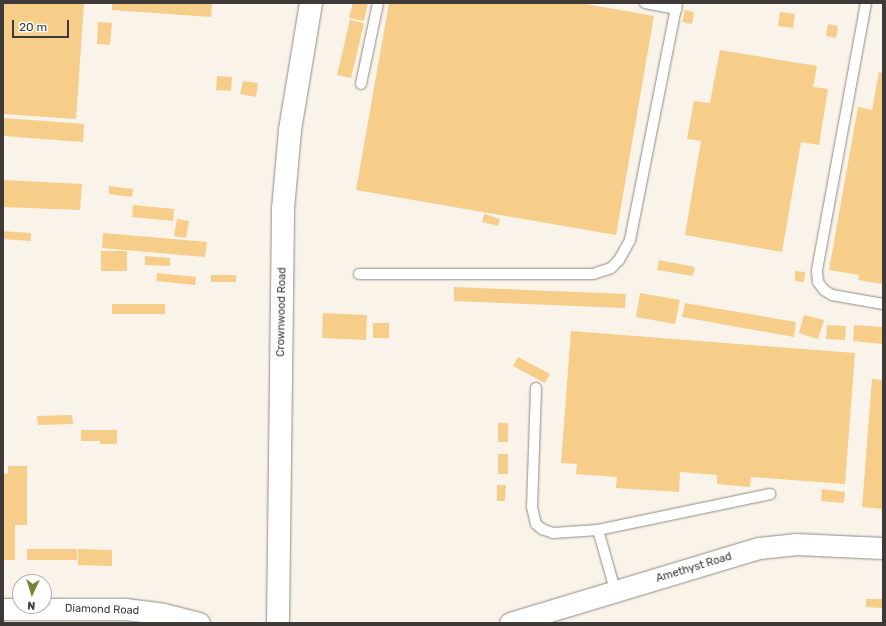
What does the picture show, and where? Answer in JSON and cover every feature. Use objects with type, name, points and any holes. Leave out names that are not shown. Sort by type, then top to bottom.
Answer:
[{"type":"main road","name":"Crownwood Road","points":[[278,623],[283,209],[290,130],[311,3]]},
{"type":"street","name":"Amethyst Road","points":[[510,623],[616,593],[760,548],[795,544],[883,548]]},
{"type":"street","name":"Diamond Road","points":[[3,609],[125,608],[163,614],[199,623]]},
{"type":"lane","points":[[361,84],[378,3]]},
{"type":"lane","points":[[359,274],[593,274],[611,268],[619,260],[630,240],[677,6],[644,3]]},
{"type":"lane","points":[[866,3],[817,277],[818,282],[824,290],[832,295],[883,304]]},
{"type":"lane","points":[[536,388],[532,507],[536,524],[542,529],[553,533],[598,530],[770,494]]},
{"type":"lane","points":[[598,530],[616,593]]},
{"type":"building","points":[[3,3],[84,3],[76,119],[3,114]]},
{"type":"building","points":[[112,3],[212,3],[211,17],[112,10]]},
{"type":"building","points":[[353,3],[368,3],[364,21],[349,18]]},
{"type":"building","points":[[389,3],[580,3],[654,16],[616,235],[356,190]]},
{"type":"building","points":[[685,10],[694,12],[692,24],[682,22]]},
{"type":"building","points":[[780,12],[795,14],[793,28],[778,26]]},
{"type":"building","points":[[350,20],[364,23],[351,78],[337,75]]},
{"type":"building","points":[[98,22],[112,23],[110,45],[97,44]]},
{"type":"building","points":[[828,24],[838,26],[836,38],[826,36]]},
{"type":"building","points":[[720,50],[817,66],[813,87],[828,89],[819,145],[801,142],[782,252],[685,235],[701,141],[687,139],[694,101],[710,103]]},
{"type":"building","points":[[879,72],[883,73],[883,284],[858,280],[859,275],[829,270],[858,107],[872,110]]},
{"type":"building","points":[[217,76],[232,77],[231,91],[216,90]]},
{"type":"building","points":[[243,81],[258,83],[256,97],[240,94]]},
{"type":"building","points":[[3,118],[84,124],[83,142],[3,136]]},
{"type":"building","points":[[4,180],[82,184],[80,210],[3,207]]},
{"type":"building","points":[[109,186],[133,189],[132,197],[109,194]]},
{"type":"building","points":[[133,205],[174,209],[173,221],[132,217]]},
{"type":"building","points":[[484,214],[500,219],[498,226],[482,222]]},
{"type":"building","points":[[177,219],[189,221],[186,238],[174,236]]},
{"type":"building","points":[[3,231],[31,233],[31,241],[3,239]]},
{"type":"building","points":[[103,233],[207,242],[205,257],[102,248]]},
{"type":"building","points":[[101,251],[127,251],[127,271],[101,271]]},
{"type":"building","points":[[145,256],[170,258],[170,266],[145,265]]},
{"type":"building","points":[[659,260],[695,267],[693,276],[657,270]]},
{"type":"building","points":[[795,271],[805,272],[804,282],[795,281]]},
{"type":"building","points":[[157,273],[196,277],[195,285],[156,281]]},
{"type":"building","points":[[211,275],[236,275],[236,282],[211,282]]},
{"type":"building","points":[[454,287],[626,294],[625,308],[454,301]]},
{"type":"building","points":[[640,293],[680,300],[675,324],[636,317]]},
{"type":"building","points":[[685,303],[796,322],[794,337],[682,317]]},
{"type":"building","points":[[112,304],[165,304],[165,314],[112,314]]},
{"type":"building","points":[[323,313],[367,315],[366,340],[322,338]]},
{"type":"building","points":[[804,315],[824,320],[818,339],[799,333]]},
{"type":"building","points":[[373,323],[389,323],[389,338],[373,338]]},
{"type":"building","points":[[827,325],[846,326],[845,340],[826,339]]},
{"type":"building","points":[[854,325],[883,327],[883,344],[853,341]]},
{"type":"building","points":[[571,331],[855,353],[845,484],[751,477],[750,487],[717,484],[717,475],[680,472],[679,492],[616,488],[617,477],[576,474],[577,464],[561,463]]},
{"type":"building","points":[[518,357],[550,374],[545,383],[513,366]]},
{"type":"building","points":[[872,379],[883,380],[883,509],[862,507]]},
{"type":"building","points":[[72,415],[73,424],[38,425],[37,416]]},
{"type":"building","points":[[498,423],[508,423],[508,442],[498,442]]},
{"type":"building","points":[[81,430],[117,430],[117,444],[100,444],[100,441],[81,441]]},
{"type":"building","points":[[498,454],[508,454],[508,474],[498,474]]},
{"type":"building","points":[[8,466],[27,466],[27,525],[15,525],[15,560],[3,560],[3,474],[8,474]]},
{"type":"building","points":[[497,485],[506,485],[505,501],[497,501]]},
{"type":"building","points":[[822,489],[845,492],[844,503],[821,501]]},
{"type":"building","points":[[27,549],[77,549],[77,560],[27,560]]},
{"type":"building","points":[[78,549],[112,550],[112,566],[78,565]]},
{"type":"building","points":[[866,599],[883,599],[883,608],[866,607]]}]
